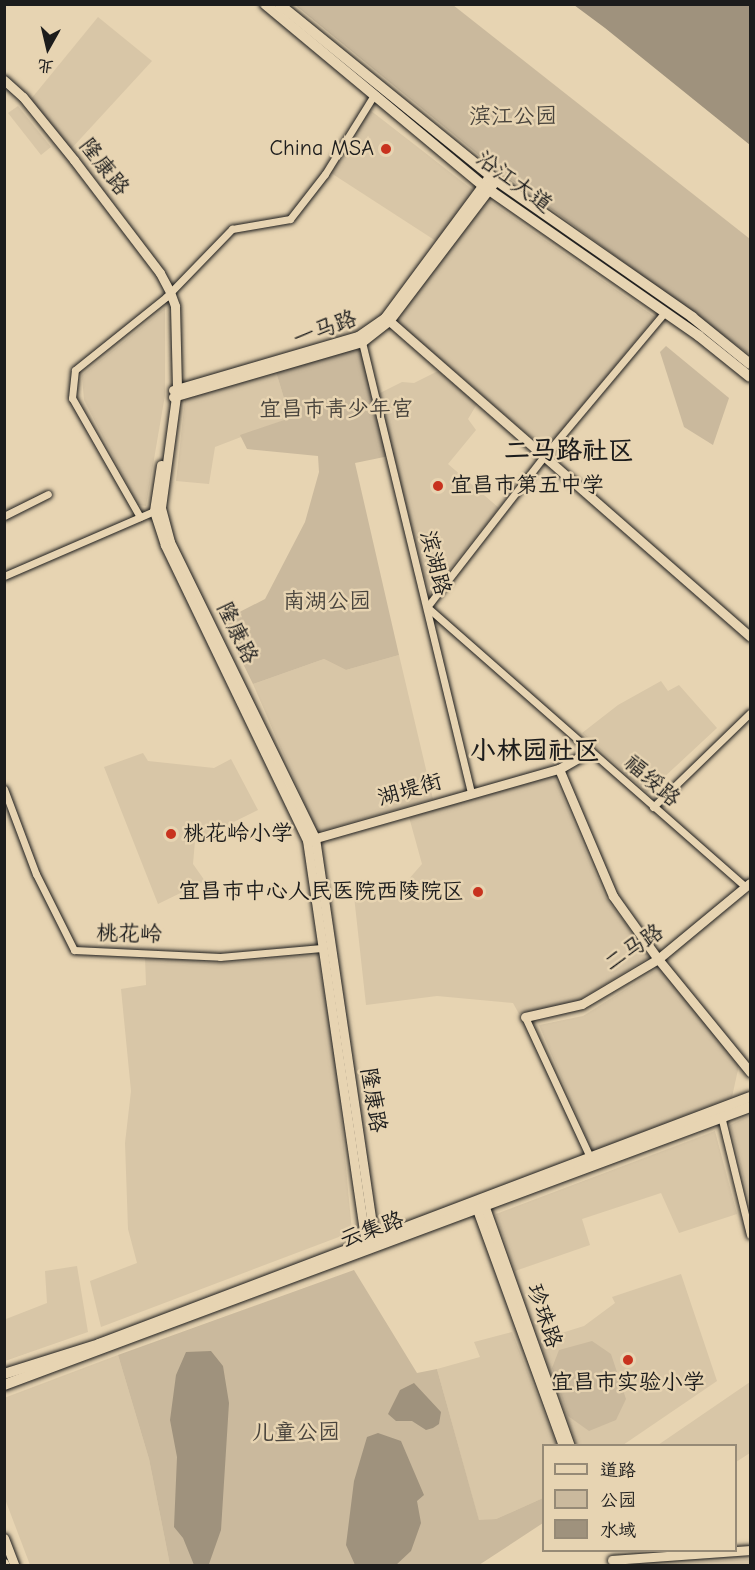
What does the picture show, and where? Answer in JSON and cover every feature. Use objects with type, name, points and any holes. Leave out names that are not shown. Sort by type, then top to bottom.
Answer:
[{"type":"main road","name":"沿江大道","points":[[265,4],[485,188],[665,312],[750,377]]},
{"type":"main road","name":"沿江大道","points":[[279,4],[493,178],[692,317],[750,364]]},
{"type":"main road","name":"隆康路","points":[[4,80],[23,97],[74,160],[160,273],[168,294],[174,393],[161,508],[170,542],[311,839],[371,1246]]},
{"type":"main road","name":"隆康路","points":[[4,87],[20,101],[109,214],[168,294]]},
{"type":"main road","name":"一马路","points":[[174,393],[362,342],[387,319],[493,178]]},
{"type":"main road","name":"一马路","points":[[174,393],[358,336],[387,319]]},
{"type":"main road","points":[[387,319],[750,636]]},
{"type":"main road","name":"隆康路","points":[[174,393],[154,511],[165,545],[311,839],[322,948],[371,1246]]},
{"type":"main road","name":"湖堤街","points":[[311,839],[559,769],[590,750]]},
{"type":"main road","points":[[559,769],[613,896],[658,959],[750,1072]]},
{"type":"main road","name":"二马路","points":[[525,1017],[582,1004],[658,959],[748,885]]},
{"type":"main road","name":"云集路","points":[[480,1205],[750,1097]]},
{"type":"main road","name":"云集路","points":[[4,1384],[480,1205],[722,1120],[750,1107]]},
{"type":"main road","name":"珍珠路","points":[[480,1205],[561,1444]]},
{"type":"main road","name":"珍珠路","points":[[480,1205],[569,1444]]},
{"type":"main road","name":"云集路","points":[[4,1374],[99,1344],[371,1246]]},
{"type":"main road","points":[[4,1538],[15,1566]]},
{"type":"main road","points":[[614,1559],[720,1552]]},
{"type":"street","points":[[140,517],[72,398],[75,370],[168,294],[232,229],[290,219],[325,174],[374,95]]},
{"type":"street","points":[[427,607],[545,455],[665,312]]},
{"type":"street","name":"滨湖路","points":[[362,342],[471,794]]},
{"type":"street","points":[[4,516],[48,494]]},
{"type":"street","points":[[4,576],[154,511]]},
{"type":"street","name":"福绥路","points":[[427,607],[653,807],[748,885]]},
{"type":"street","points":[[653,807],[750,713]]},
{"type":"street","name":"桃花岭","points":[[4,789],[36,874],[74,950],[220,957],[322,948]]},
{"type":"street","points":[[525,1017],[591,1159]]},
{"type":"street","points":[[722,1120],[750,1235]]},
{"type":"shaded area","points":[[98,17],[152,61],[71,149],[31,99]]},
{"type":"shaded area","points":[[18,106],[51,147],[41,155],[8,113]]},
{"type":"shaded area","points":[[370,110],[473,190],[436,241],[331,173]]},
{"type":"shaded area","points":[[488,200],[655,317],[546,450],[396,321]]},
{"type":"shaded area","points":[[165,308],[165,395],[146,506],[138,505],[84,400],[82,375]]},
{"type":"shaded area","name":"宜昌市第五中学","points":[[438,371],[477,404],[468,419],[476,430],[448,464],[499,508],[429,595],[378,394],[402,382],[414,383]]},
{"type":"shaded area","points":[[276,372],[290,418],[215,447],[209,484],[176,481],[185,399]]},
{"type":"shaded area","points":[[399,655],[433,799],[317,832],[253,684],[324,659],[346,670]]},
{"type":"shaded area","points":[[661,681],[668,691],[679,685],[717,728],[647,793],[582,733],[618,705]]},
{"type":"shaded area","name":"桃花岭小学","points":[[143,753],[148,761],[214,768],[231,759],[258,810],[195,841],[193,864],[205,881],[158,904],[104,767]]},
{"type":"shaded area","name":"宜昌市中心人民医院西陵院区","points":[[553,774],[605,897],[651,956],[578,1001],[519,1014],[513,1003],[437,996],[366,1005],[353,887],[408,880],[422,864],[409,817]]},
{"type":"shaded area","points":[[318,955],[337,1072],[352,1232],[101,1327],[90,1281],[137,1263],[128,1229],[125,1143],[131,1091],[121,989],[146,985],[145,957],[219,963]]},
{"type":"shaded area","points":[[659,968],[739,1065],[732,1097],[592,1151],[539,1025],[583,1016]]},
{"type":"shaded area","points":[[750,1115],[750,1203],[730,1125]]},
{"type":"shaded area","points":[[715,1131],[737,1214],[679,1233],[661,1193],[582,1219],[590,1245],[515,1271],[496,1214]]},
{"type":"shaded area","points":[[77,1266],[88,1332],[5,1361],[5,1315],[6,1319],[47,1303],[45,1271]]},
{"type":"shaded area","name":"宜昌市实验小学","points":[[681,1274],[717,1381],[624,1444],[577,1444],[539,1340],[584,1326],[615,1303],[612,1297]]},
{"type":"shaded area","points":[[512,1332],[557,1444],[542,1444],[542,1498],[496,1519],[479,1521],[437,1369],[480,1357],[474,1342]]},
{"type":"shaded area","points":[[118,1355],[149,1459],[170,1565],[30,1565],[5,1499],[4,1398]]},
{"type":"shaded area","points":[[750,1382],[750,1453],[737,1461],[737,1444],[659,1444]]},
{"type":"shaded area","points":[[750,1559],[750,1565],[642,1565],[682,1563]]},
{"type":"green space","name":"滨江公园","points":[[295,5],[453,5],[750,239],[750,355],[486,161]]},
{"type":"green space","name":"南湖公园","points":[[366,344],[394,455],[355,463],[399,655],[346,670],[324,659],[253,684],[222,621],[265,599],[305,522],[319,472],[318,456],[247,449],[240,435],[290,418],[276,372]]},
{"type":"green space","points":[[666,346],[729,398],[713,445],[684,427],[660,352]]},
{"type":"green space","name":"儿童公园","points":[[354,1270],[417,1373],[437,1369],[479,1520],[496,1519],[542,1498],[542,1524],[479,1565],[170,1565],[149,1459],[118,1355]]},
{"type":"green space","points":[[592,1341],[611,1354],[626,1399],[616,1420],[589,1431],[568,1416],[552,1368],[559,1350]]},
{"type":"water","points":[[574,5],[750,5],[750,145],[605,28]]},
{"type":"water","points":[[211,1351],[223,1366],[229,1403],[221,1530],[209,1564],[194,1565],[183,1538],[174,1527],[177,1457],[170,1420],[176,1375],[186,1352]]},
{"type":"water","points":[[414,1383],[441,1412],[439,1424],[433,1428],[426,1430],[412,1421],[396,1421],[388,1414],[400,1390]]},
{"type":"water","points":[[378,1433],[401,1441],[424,1495],[417,1501],[421,1523],[411,1551],[396,1565],[355,1565],[346,1545],[354,1481],[367,1437]]},
{"type":"place","name":"China MSA","points":[[386,149]]},
{"type":"place","name":"宜昌市第五中学","points":[[438,486]]},
{"type":"place","name":"桃花岭小学","points":[[171,834]]},
{"type":"place","name":"宜昌市中心人民医院西陵院区","points":[[478,892]]},
{"type":"place","name":"宜昌市实验小学","points":[[628,1360]]},
{"type":"district","name":"二马路社区","points":[[569,452]]},
{"type":"district","name":"小林园社区","points":[[535,752]]},
{"type":"park label","name":"宜昌市青少年宫","points":[[336,410]]}]
